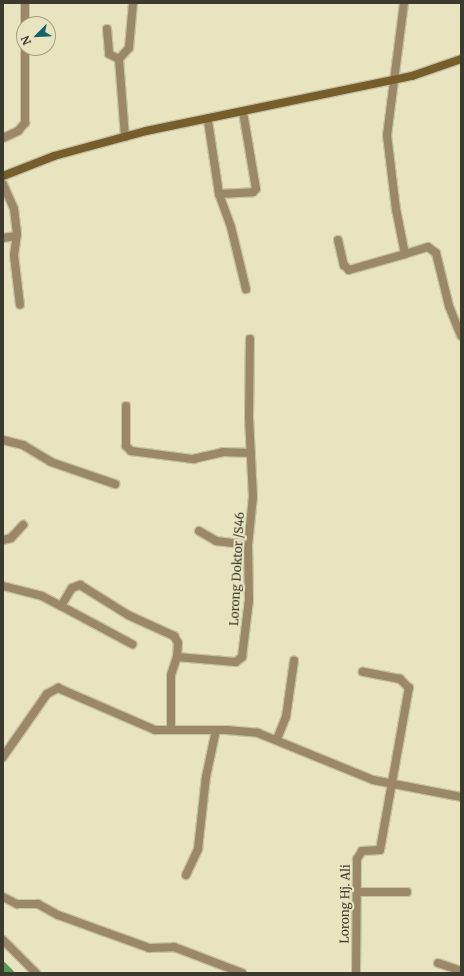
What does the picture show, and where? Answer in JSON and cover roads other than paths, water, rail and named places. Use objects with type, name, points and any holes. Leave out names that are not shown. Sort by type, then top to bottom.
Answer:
[{"type":"main road","points":[[3,176],[54,156],[125,137],[208,121],[243,112],[394,80],[461,59]]},
{"type":"street","points":[[25,3],[25,16]]},
{"type":"street","points":[[125,137],[119,60],[129,48],[133,3]]},
{"type":"street","points":[[404,3],[387,142],[405,254]]},
{"type":"street","points":[[107,29],[109,54],[119,60]]},
{"type":"street","points":[[3,138],[18,131],[25,123],[25,56]]},
{"type":"street","points":[[219,194],[253,192],[256,189],[243,112]]},
{"type":"street","points":[[208,121],[219,194],[232,227],[246,289]]},
{"type":"street","points":[[3,184],[14,209],[16,236],[14,255],[20,305]]},
{"type":"street","points":[[3,238],[16,236]]},
{"type":"street","points":[[338,240],[344,265],[349,270],[405,254],[423,247],[433,248],[461,336]]},
{"type":"street","name":"Lorong Doktor /S46","points":[[177,657],[236,662],[242,659],[249,600],[248,545],[253,497],[250,339]]},
{"type":"street","points":[[126,406],[126,446],[131,451],[193,459],[223,452],[251,453]]},
{"type":"street","points":[[3,440],[23,445],[51,462],[115,484]]},
{"type":"street","points":[[3,540],[11,538],[23,525]]},
{"type":"street","points":[[198,531],[216,541],[248,545]]},
{"type":"street","points":[[62,606],[72,588],[80,585],[128,615],[174,636],[178,643],[177,657],[171,675],[172,730]]},
{"type":"street","points":[[3,586],[42,596],[132,644]]},
{"type":"street","points":[[278,739],[286,717],[294,661]]},
{"type":"street","points":[[363,672],[400,679],[409,688],[390,784]]},
{"type":"street","points":[[3,757],[47,694],[58,688],[143,726],[172,730],[216,730],[258,733],[278,739],[373,780],[461,797]]},
{"type":"street","points":[[186,875],[198,849],[205,783],[216,730]]},
{"type":"street","name":"Lorong Hj. Ali","points":[[356,973],[358,853],[380,850],[390,784]]},
{"type":"street","points":[[357,892],[407,892]]},
{"type":"street","points":[[3,897],[17,904],[38,904],[58,915],[149,948],[174,947],[242,973]]},
{"type":"street","points":[[3,940],[36,973]]},
{"type":"street","points":[[438,963],[461,971]]},
{"type":"waterway","points":[[3,966],[10,973]]}]
